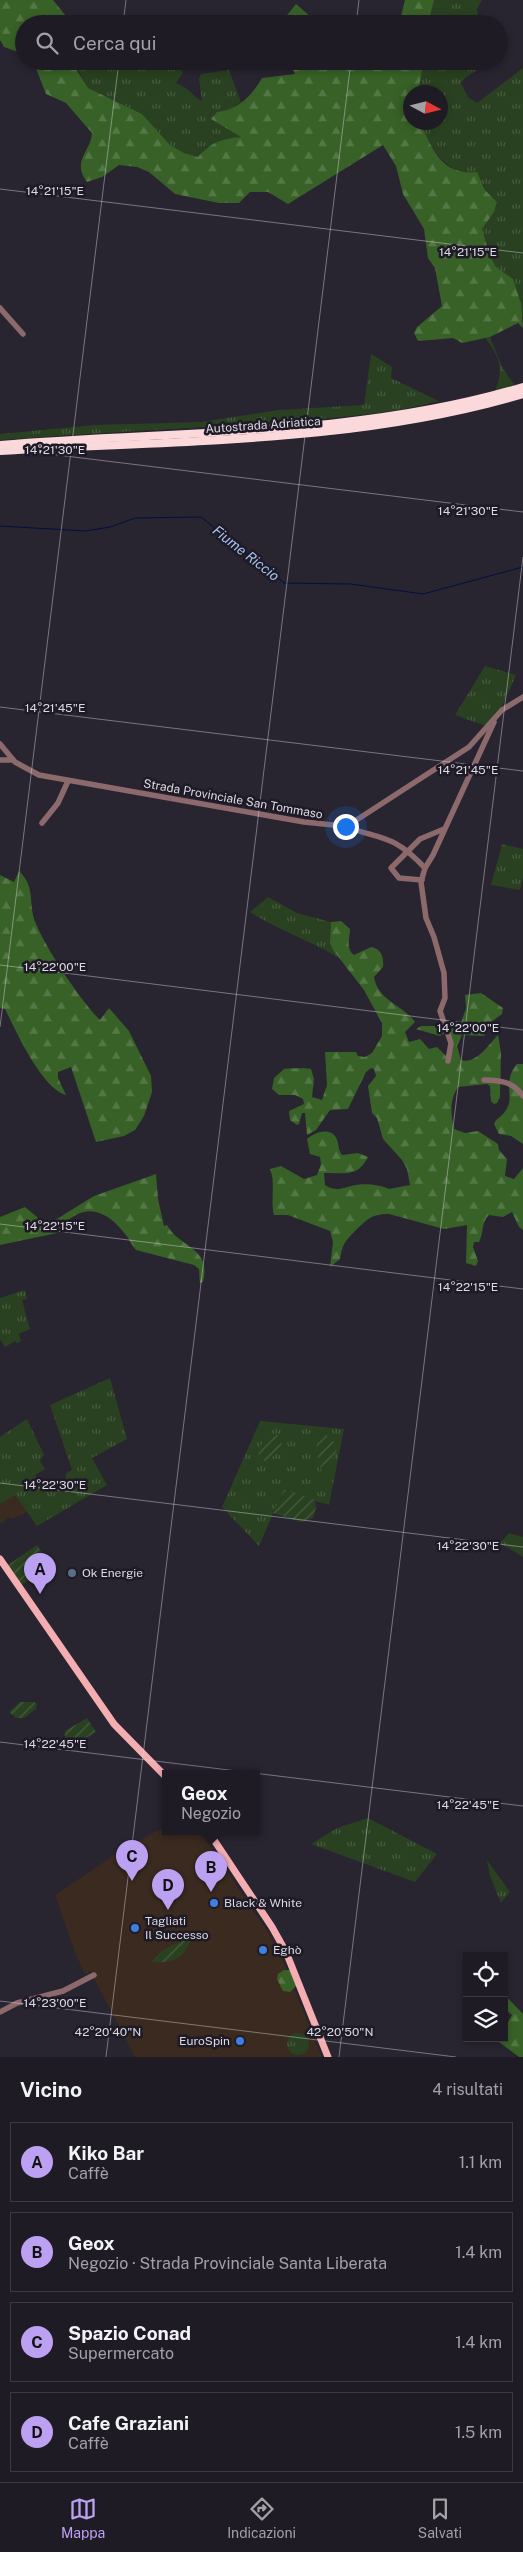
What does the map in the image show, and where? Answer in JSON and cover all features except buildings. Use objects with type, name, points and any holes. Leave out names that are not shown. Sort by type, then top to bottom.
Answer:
[{"type":"highway","name":"Autostrada Adriatica","points":[[0,451],[325,432],[420,418],[503,396],[523,387]]},
{"type":"highway","name":"Autostrada Adriatica","points":[[0,444],[335,424],[523,394]]},
{"type":"main road","points":[[0,1559],[114,1724],[162,1772]]},
{"type":"main road","points":[[211,1835],[272,1927],[286,1952],[328,2057]]},
{"type":"street","points":[[0,308],[23,334]]},
{"type":"street","points":[[343,826],[384,804],[469,747],[502,710],[523,697]]},
{"type":"street","points":[[448,1061],[451,1044],[440,1011],[445,998],[444,973],[434,937],[426,918],[422,880],[425,868],[480,756],[495,718]]},
{"type":"street","name":"Strada Provinciale San Tommaso","points":[[0,744],[13,760],[34,773],[68,781],[304,822],[343,826],[383,837],[409,851],[425,868]]},
{"type":"street","points":[[0,760],[13,760]]},
{"type":"street","points":[[42,823],[58,803],[68,781]]},
{"type":"street","points":[[422,880],[399,878],[390,870],[420,839],[444,828]]},
{"type":"street","points":[[484,1080],[507,1082],[517,1088],[523,1096]]},
{"type":"street","points":[[0,2012],[17,2003],[63,1992],[94,1975]]},
{"type":"shaded area","points":[[15,1494],[28,1512],[12,1519],[10,1517],[0,1524],[0,1504]]},
{"type":"shaded area","points":[[162,1829],[162,1835],[203,1835],[277,1946],[322,2057],[135,2057],[90,1971],[85,1974],[75,1953],[55,1895],[114,1855]]},
{"type":"green space","points":[[0,0],[53,0],[65,15],[15,15],[15,51],[4,47],[0,40]]},
{"type":"green space","points":[[405,0],[434,0],[430,15],[401,15]]},
{"type":"green space","points":[[434,0],[482,0],[477,9],[478,15],[430,15]]},
{"type":"green space","points":[[296,4],[309,15],[287,15]]},
{"type":"green space","points":[[523,68],[523,317],[521,315],[521,303],[513,280],[496,267],[490,256],[482,229],[494,212],[497,202],[485,190],[484,185],[460,173],[444,162],[432,147],[424,130],[448,130],[448,85],[419,85],[422,70],[478,70],[466,77],[461,83],[468,97],[477,103]]},
{"type":"green space","points":[[37,70],[77,70],[88,88],[142,114],[170,145],[184,153],[198,157],[217,142],[241,137],[211,119],[217,112],[224,111],[243,101],[254,91],[262,78],[295,74],[293,70],[422,70],[419,85],[403,85],[403,130],[424,130],[440,159],[455,170],[477,172],[485,190],[497,202],[494,212],[482,229],[490,256],[496,267],[513,279],[521,303],[523,328],[518,323],[490,337],[462,343],[453,338],[418,341],[414,333],[417,327],[442,306],[435,268],[428,258],[424,229],[403,194],[396,166],[383,145],[288,204],[268,192],[250,192],[239,203],[219,203],[175,194],[149,172],[137,167],[119,165],[102,177],[87,182],[81,168],[81,162],[89,146],[92,133],[66,103],[46,94]]},
{"type":"green space","points":[[78,70],[181,70],[183,73],[176,83],[185,87],[202,101],[199,79],[201,74],[229,70],[241,102],[229,110],[217,112],[211,119],[242,137],[207,147],[198,157],[184,153],[170,145],[142,114],[88,88]]},
{"type":"green space","points":[[490,337],[502,367],[515,386],[495,391],[500,369],[495,352],[486,339]]},
{"type":"green space","points":[[371,354],[392,367],[391,378],[439,401],[399,410],[338,417],[0,440],[0,434],[95,425],[201,422],[279,410],[364,405]]},
{"type":"green space","points":[[485,666],[516,675],[501,709],[486,726],[455,715]]},
{"type":"green space","points":[[502,844],[523,849],[523,877],[520,890],[491,885]]},
{"type":"green space","points":[[19,871],[25,878],[30,890],[33,916],[36,924],[65,974],[100,1020],[109,1008],[129,1031],[151,1076],[152,1092],[144,1116],[135,1130],[124,1136],[96,1142],[71,1067],[58,1072],[58,1078],[66,1095],[48,1082],[39,1071],[5,1009],[0,1008],[0,875],[14,882]]},
{"type":"green space","points":[[268,897],[297,913],[331,922],[330,937],[337,957],[250,912]]},
{"type":"green space","points":[[341,921],[350,929],[349,946],[354,955],[371,947],[377,949],[381,954],[383,967],[374,977],[376,985],[380,992],[415,1022],[405,1032],[409,1042],[420,1039],[429,1049],[437,1047],[447,1057],[450,1046],[446,1032],[440,1036],[416,1029],[421,1026],[438,1026],[445,1020],[459,1029],[466,1008],[465,995],[481,993],[503,1008],[502,1014],[491,1022],[484,1036],[462,1035],[457,1046],[461,1060],[467,1061],[482,1053],[498,1035],[501,1053],[500,1097],[497,1103],[494,1104],[491,1101],[490,1086],[487,1084],[458,1087],[453,1097],[452,1113],[454,1129],[465,1133],[478,1131],[498,1144],[499,1150],[507,1159],[505,1176],[514,1179],[523,1168],[523,1230],[519,1227],[512,1212],[503,1217],[489,1215],[486,1218],[479,1242],[474,1242],[473,1247],[478,1261],[476,1266],[466,1263],[467,1225],[444,1229],[389,1214],[373,1216],[346,1241],[340,1259],[330,1267],[333,1242],[330,1231],[288,1215],[274,1215],[273,1180],[270,1169],[281,1166],[304,1179],[317,1175],[321,1164],[320,1157],[310,1154],[307,1139],[314,1134],[323,1132],[331,1133],[335,1136],[342,1155],[358,1153],[368,1157],[359,1169],[349,1173],[324,1173],[325,1185],[333,1189],[341,1189],[368,1184],[389,1189],[410,1185],[407,1169],[402,1160],[383,1139],[377,1118],[372,1113],[368,1086],[376,1076],[374,1069],[371,1068],[366,1072],[348,1109],[330,1110],[316,1130],[307,1135],[305,1113],[302,1113],[297,1125],[290,1120],[289,1111],[304,1104],[303,1099],[295,1095],[279,1095],[272,1089],[274,1078],[284,1069],[311,1069],[314,1079],[312,1097],[322,1100],[327,1085],[325,1052],[356,1052],[358,1056],[365,1057],[372,1053],[382,1036],[382,1023],[364,990],[333,950],[330,943],[331,922]]},
{"type":"green space","points":[[517,1064],[523,1064],[523,1144],[511,1136],[499,1134],[494,1124],[508,1106],[510,1100],[510,1080]]},
{"type":"green space","points":[[156,1174],[158,1199],[164,1226],[167,1225],[172,1233],[199,1255],[205,1270],[203,1282],[200,1283],[199,1269],[194,1265],[136,1250],[127,1236],[110,1218],[97,1212],[83,1212],[76,1215],[65,1222],[57,1233],[0,1245],[0,1217],[25,1207],[44,1223],[52,1222],[94,1196]]},
{"type":"green space","points":[[25,1290],[27,1299],[22,1300],[30,1329],[19,1334],[21,1341],[17,1343],[15,1341],[5,1347],[0,1339],[0,1298]]},
{"type":"green space","points":[[110,1378],[127,1439],[92,1458],[107,1485],[37,1526],[15,1495],[0,1504],[0,1437],[27,1419],[44,1455],[40,1461],[45,1469],[35,1475],[39,1485],[49,1480],[54,1490],[68,1483],[65,1474],[72,1470],[50,1405]]},
{"type":"green space","points":[[260,1421],[344,1429],[329,1505],[283,1491],[259,1546],[222,1507]]},
{"type":"green space","points":[[271,1434],[278,1435],[284,1448],[266,1462],[259,1458],[259,1451],[263,1442]]},
{"type":"green space","points":[[326,1435],[333,1440],[337,1449],[332,1462],[329,1461],[325,1474],[322,1473],[317,1455],[317,1446],[320,1437]]},
{"type":"green space","points":[[285,1490],[315,1500],[316,1508],[313,1518],[301,1522],[273,1513]]},
{"type":"green space","points":[[509,1533],[523,1537],[523,1557],[500,1543]]},
{"type":"green space","points":[[37,1545],[51,1567],[21,1585],[8,1565]]},
{"type":"green space","points":[[20,1702],[34,1702],[37,1704],[36,1709],[24,1718],[16,1718],[9,1712]]},
{"type":"green space","points":[[87,1718],[96,1732],[73,1746],[71,1745],[66,1740],[65,1731]]},
{"type":"green space","points":[[368,1818],[437,1854],[415,1882],[311,1844],[337,1828]]},
{"type":"green space","points":[[487,1860],[510,1892],[501,1903],[490,1876]]},
{"type":"green space","points":[[191,1939],[181,1956],[176,1959],[166,1962],[152,1962],[169,1947]]},
{"type":"green space","points":[[284,1970],[292,1970],[297,1985],[290,1992],[283,1991],[277,1979],[278,1974]]},
{"type":"green space","points":[[508,1998],[523,2014],[523,2057],[519,2057],[499,2042],[508,2042],[508,2022],[512,2015],[508,2012]]},
{"type":"green space","points":[[298,2033],[308,2040],[309,2044],[302,2054],[298,2055],[288,2048],[287,2044],[294,2034]]},
{"type":"waterway","name":"Fiume Riccio","points":[[0,526],[85,531],[110,527],[135,518],[201,517],[284,583],[351,584],[423,594],[523,567]]},
{"type":"place","name":"Ok Energie","points":[[72,1573]]},
{"type":"place","name":"Kiko Bar","points":[[40,1594]]},
{"type":"place","name":"Spazio Conad","points":[[132,1881]]},
{"type":"place","name":"Geox","points":[[211,1892]]},
{"type":"place","name":"Black & White","points":[[214,1903]]},
{"type":"place","name":"Cafe Graziani","points":[[168,1910]]},
{"type":"place","name":"Tagliati Il Successo","points":[[135,1928]]},
{"type":"place","name":"Eghò","points":[[263,1950]]},
{"type":"place","name":"EuroSpin","points":[[240,2041]]}]
